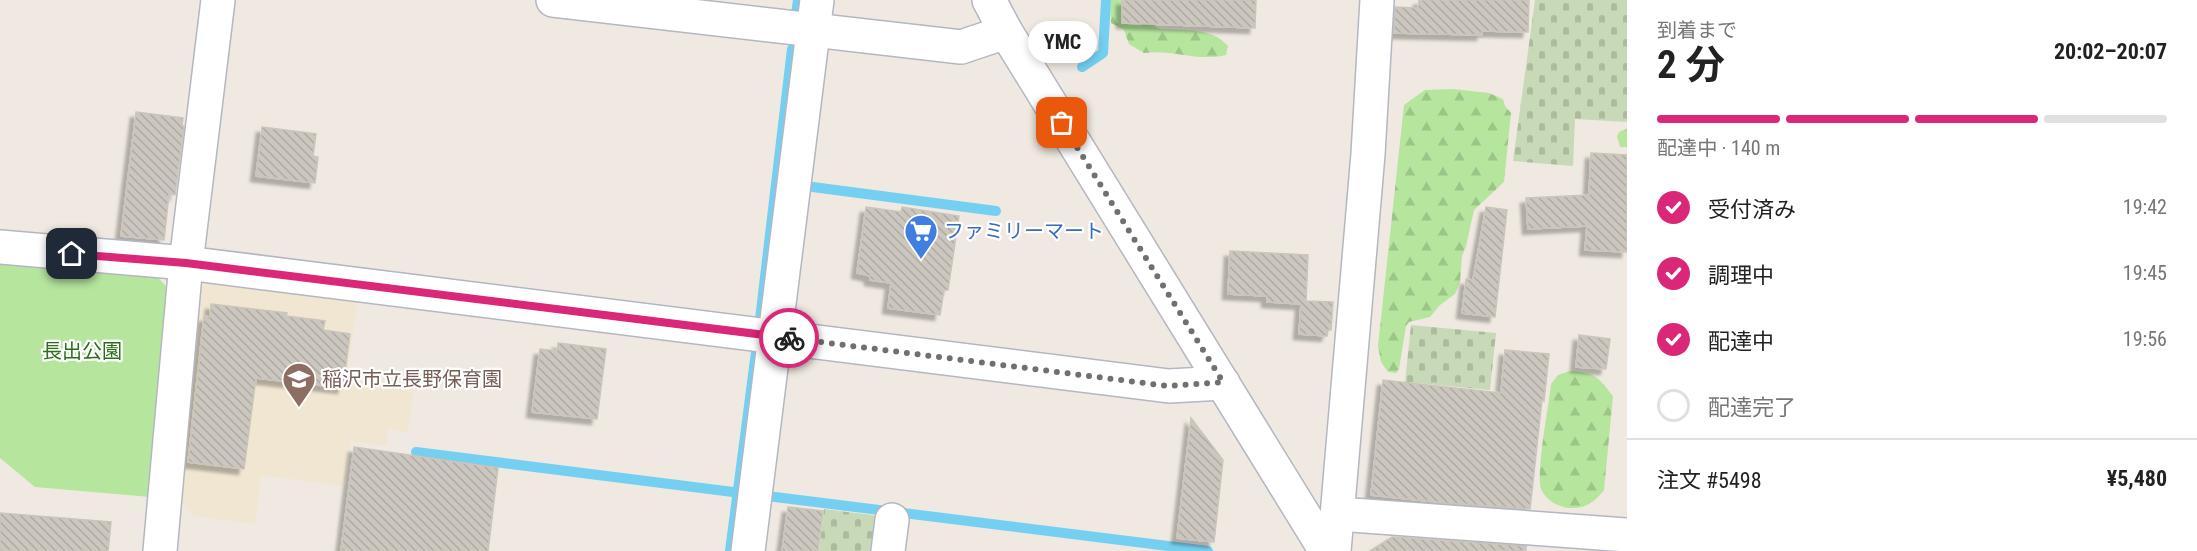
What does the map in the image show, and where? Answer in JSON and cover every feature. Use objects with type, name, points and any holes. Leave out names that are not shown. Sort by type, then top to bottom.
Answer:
[{"type":"street","points":[[160,551],[186,263],[218,0]]},
{"type":"street","points":[[553,0],[815,15],[961,47],[1006,32]]},
{"type":"street","points":[[989,0],[1006,32],[1326,551]]},
{"type":"street","points":[[1334,551],[1368,154],[1377,0]]},
{"type":"street","points":[[748,551],[815,15]]},
{"type":"street","points":[[0,248],[186,263],[1168,386],[1223,382]]},
{"type":"street","points":[[1338,514],[1627,536]]},
{"type":"shaded area","name":"稲沢市立長野保育園","points":[[213,278],[358,296],[347,377],[414,386],[408,432],[388,429],[386,446],[350,441],[344,486],[261,475],[255,524],[194,516],[178,498],[198,291]]},
{"type":"green space","points":[[1110,0],[1136,0],[1156,27],[1161,29],[1198,31],[1214,36],[1228,46],[1226,55],[1205,57],[1144,53],[1129,44],[1124,30],[1111,23]]},
{"type":"green space","points":[[1535,0],[1627,0],[1627,122],[1575,119],[1573,166],[1513,161]]},
{"type":"green space","points":[[1453,89],[1489,93],[1503,99],[1511,113],[1504,182],[1474,210],[1462,256],[1460,282],[1455,294],[1440,305],[1430,317],[1409,322],[1406,326],[1399,369],[1396,373],[1388,372],[1381,362],[1378,346],[1404,105],[1425,90]]},
{"type":"green space","points":[[1627,129],[1627,147],[1620,147],[1617,136],[1619,132]]},
{"type":"green space","name":"長出公園","points":[[0,262],[155,274],[170,291],[151,497],[35,487],[0,458]]},
{"type":"green space","points":[[1411,325],[1496,333],[1490,390],[1405,382]]},
{"type":"green space","points":[[1570,371],[1595,377],[1613,396],[1604,490],[1589,504],[1575,508],[1561,506],[1550,501],[1544,495],[1540,483],[1541,456],[1551,384],[1558,375]]},
{"type":"green space","points":[[824,509],[887,517],[883,551],[819,551]]},
{"type":"building","points":[[1122,0],[1256,0],[1255,28],[1122,23]]},
{"type":"building","points":[[1419,0],[1529,0],[1528,32],[1482,31],[1482,35],[1394,33],[1395,7],[1418,8]]},
{"type":"building","points":[[136,112],[183,118],[182,126],[184,126],[175,195],[169,194],[164,240],[121,236]]},
{"type":"building","points":[[262,127],[316,134],[313,156],[318,157],[315,183],[256,176]]},
{"type":"building","points":[[1591,153],[1627,155],[1627,252],[1585,250],[1587,226],[1528,229],[1526,198],[1589,195]]},
{"type":"building","points":[[866,207],[901,212],[902,207],[959,216],[948,290],[944,290],[940,315],[888,308],[891,283],[870,280],[870,276],[857,273]]},
{"type":"building","points":[[1486,207],[1507,210],[1495,317],[1462,313],[1466,279],[1473,280]]},
{"type":"building","points":[[1230,251],[1308,255],[1306,301],[1333,302],[1331,330],[1328,330],[1327,336],[1299,334],[1301,304],[1267,302],[1267,296],[1228,294]]},
{"type":"building","points":[[211,304],[287,313],[286,316],[325,321],[323,330],[350,334],[343,388],[256,378],[244,469],[188,462],[204,316],[210,317]]},
{"type":"building","points":[[1579,335],[1610,339],[1606,369],[1576,367]]},
{"type":"building","points":[[558,343],[606,349],[597,419],[532,412],[540,349],[557,351]]},
{"type":"building","points":[[1505,350],[1549,354],[1530,509],[1371,495],[1383,380],[1501,393]]},
{"type":"building","points":[[1191,418],[1223,460],[1214,542],[1177,538]]},
{"type":"building","points":[[354,447],[498,468],[488,551],[341,551]]},
{"type":"building","points":[[788,507],[823,511],[818,551],[782,551]]},
{"type":"building","points":[[0,513],[111,522],[108,551],[0,551]]},
{"type":"building","points":[[1392,537],[1526,546],[1526,551],[1370,551]]},
{"type":"waterway","points":[[796,14],[798,0]]},
{"type":"waterway","points":[[1082,67],[1103,53],[1106,0]]},
{"type":"waterway","points":[[760,319],[792,49]]},
{"type":"waterway","points":[[805,186],[996,211]]},
{"type":"waterway","points":[[730,551],[756,352]]},
{"type":"waterway","points":[[416,452],[741,493]]},
{"type":"waterway","points":[[767,496],[1208,551]]},
{"type":"way so far","points":[[789,338],[1168,386],[1223,382],[1062,123]]},
{"type":"place","name":"YMC","points":[[1062,123]]},
{"type":"place","name":"ファミリーマート","points":[[921,260]]},
{"type":"place","name":"稲沢市立長野保育園","points":[[299,408]]},
{"type":"route","points":[[72,254],[186,263],[789,338]]}]
